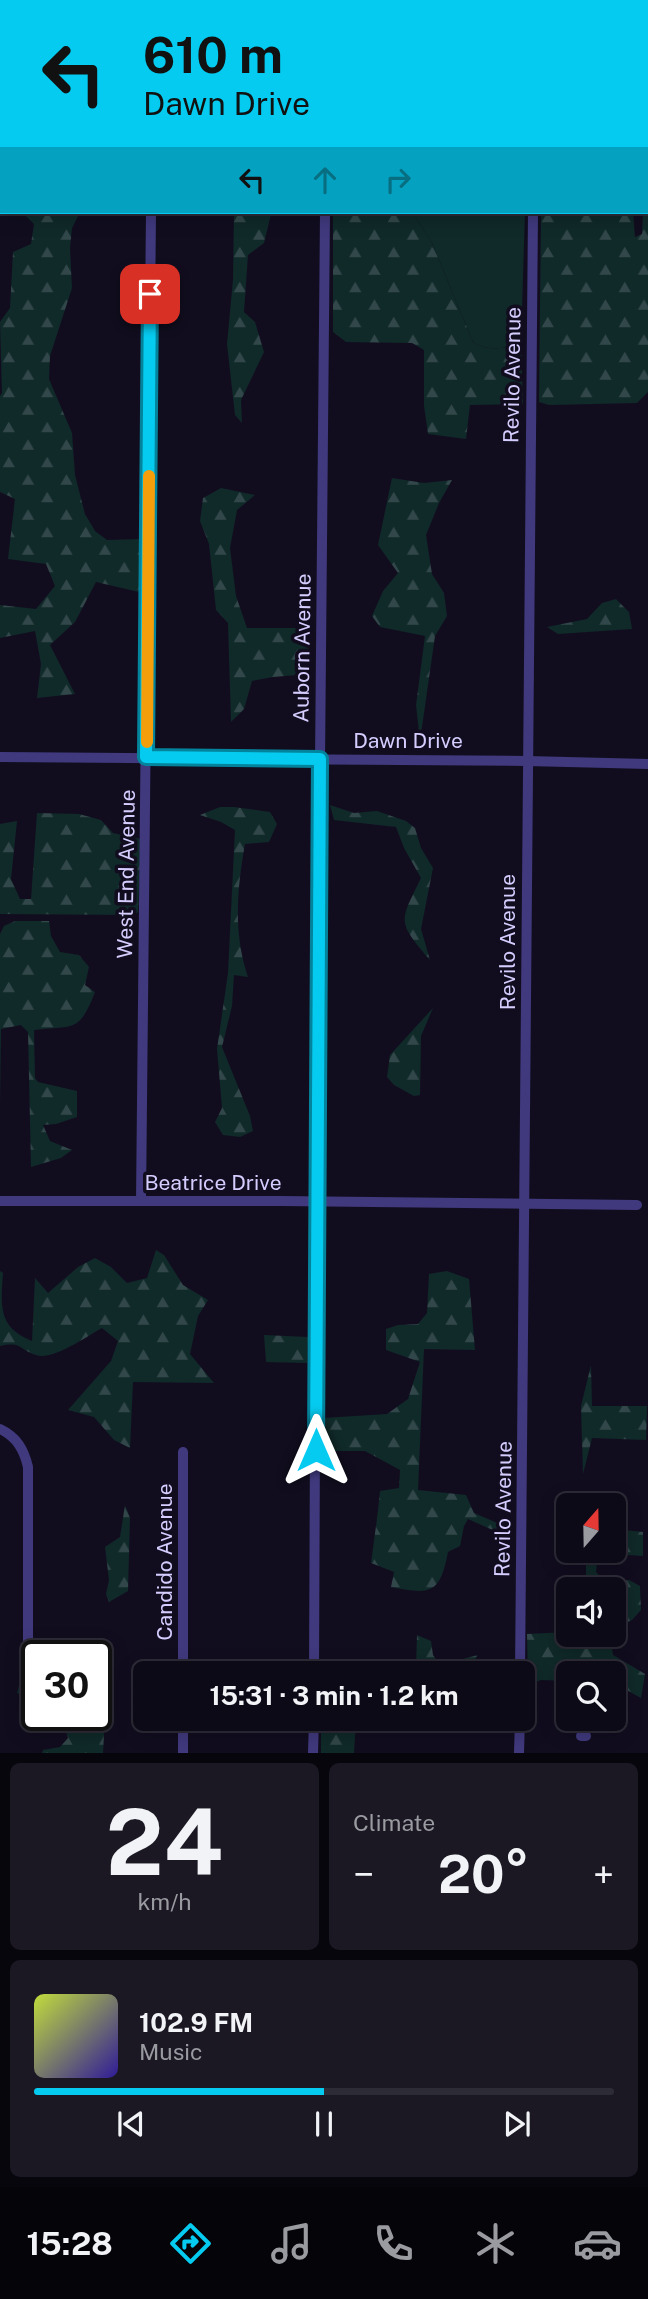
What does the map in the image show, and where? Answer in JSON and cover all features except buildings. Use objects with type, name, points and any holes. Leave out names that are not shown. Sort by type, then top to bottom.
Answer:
[{"type":"street","name":"West End Avenue","points":[[141,1202],[151,214]]},
{"type":"street","name":"Auborn Avenue","points":[[314,1661],[325,214]]},
{"type":"street","name":"Revilo Avenue","points":[[520,1661],[533,214]]},
{"type":"street","name":"Dawn Drive","points":[[0,757],[648,764]]},
{"type":"street","name":"Beatrice Drive","points":[[0,1201],[637,1205]]},
{"type":"street","points":[[0,1429],[10,1434],[19,1444],[28,1467],[28,1640]]},
{"type":"street","name":"Candido Avenue","points":[[183,1452],[183,1661]]},
{"type":"street","points":[[183,1731],[183,1753]]},
{"type":"street","points":[[313,1753],[314,1731]]},
{"type":"street","points":[[519,1753],[520,1731]]},
{"type":"green space","points":[[24,214],[79,214],[72,228],[70,248],[72,288],[50,356],[49,379],[72,433],[75,475],[85,514],[95,531],[107,540],[142,539],[139,592],[96,582],[75,622],[50,645],[75,694],[37,698],[41,664],[35,631],[0,638],[0,605],[36,609],[55,586],[46,564],[8,559],[15,499],[0,492],[0,322],[10,308],[13,252],[31,244],[34,224]]},
{"type":"green space","points":[[234,214],[271,214],[264,243],[248,255],[244,312],[255,322],[264,352],[241,400],[242,423],[235,415],[227,344],[233,280]]},
{"type":"green space","points":[[333,214],[413,214],[432,243],[473,342],[491,348],[521,344],[523,404],[470,405],[466,439],[428,434],[424,406],[424,350],[412,343],[346,342],[333,332]]},
{"type":"green space","points":[[413,214],[525,214],[521,344],[491,348],[473,342],[432,243]]},
{"type":"green space","points":[[541,214],[633,214],[635,237],[642,234],[643,214],[648,214],[648,392],[637,403],[549,405],[539,402]]},
{"type":"green space","points":[[392,478],[424,483],[452,480],[426,535],[432,574],[444,593],[447,616],[435,636],[420,741],[416,705],[425,636],[380,627],[372,616],[383,591],[398,573],[378,545]]},
{"type":"green space","points":[[221,488],[255,495],[237,510],[230,548],[236,596],[247,628],[309,628],[309,674],[252,681],[244,709],[231,722],[228,623],[216,610],[209,544],[200,521],[203,498]]},
{"type":"green space","points":[[616,599],[629,612],[632,629],[558,634],[547,627],[587,619],[602,603]]},
{"type":"green space","points":[[330,805],[354,813],[377,811],[406,821],[415,828],[421,848],[433,868],[421,929],[430,960],[407,929],[405,913],[421,878],[396,827],[334,820]]},
{"type":"green space","points":[[220,807],[270,812],[277,824],[269,842],[245,844],[240,878],[238,927],[248,977],[234,975],[232,1006],[222,1047],[250,1116],[253,1131],[240,1137],[223,1135],[215,1122],[222,1108],[217,1049],[228,973],[235,830],[200,815]]},
{"type":"green space","points":[[37,813],[79,814],[101,820],[113,833],[141,839],[138,912],[135,915],[0,914],[0,824],[17,821],[11,879],[20,899],[31,899]]},
{"type":"green space","points":[[15,921],[49,921],[51,936],[60,952],[79,955],[89,967],[85,985],[95,992],[84,1015],[73,1025],[34,1030],[35,1078],[38,1082],[77,1091],[77,1117],[43,1125],[50,1141],[72,1150],[61,1158],[31,1167],[28,1032],[21,1025],[1,1029],[0,1103],[0,934],[4,926]]},
{"type":"green space","points":[[433,1008],[421,1036],[420,1095],[414,1096],[394,1085],[387,1077],[390,1055]]},
{"type":"green space","points":[[156,1250],[164,1255],[183,1285],[208,1300],[198,1316],[190,1354],[214,1383],[133,1382],[130,1448],[114,1440],[94,1417],[68,1410],[111,1361],[118,1341],[102,1328],[70,1347],[43,1356],[30,1353],[16,1345],[0,1346],[0,1271],[3,1273],[4,1316],[14,1330],[32,1341],[35,1278],[48,1293],[78,1267],[95,1258],[111,1267],[127,1283],[147,1278]]},
{"type":"green space","points":[[447,1271],[469,1279],[475,1350],[424,1349],[418,1490],[466,1495],[474,1513],[502,1525],[506,1536],[468,1519],[460,1546],[448,1552],[437,1584],[425,1591],[416,1591],[391,1587],[394,1572],[371,1563],[380,1491],[399,1488],[400,1470],[365,1451],[323,1451],[323,1418],[387,1414],[408,1399],[420,1362],[386,1350],[386,1329],[418,1324],[427,1313],[429,1274]]},
{"type":"green space","points":[[264,1335],[308,1337],[307,1363],[266,1362]]},
{"type":"green space","points":[[591,1365],[592,1406],[647,1406],[646,1440],[592,1438],[583,1474],[581,1406]]},
{"type":"green space","points":[[125,1505],[130,1518],[128,1591],[109,1602],[106,1594],[109,1580],[105,1547],[120,1537]]},
{"type":"green space","points":[[626,1530],[643,1532],[643,1556],[626,1555]]},
{"type":"green space","points":[[586,1563],[597,1563],[596,1572],[601,1577],[586,1577]]},
{"type":"green space","points":[[626,1580],[629,1580],[640,1586],[641,1610],[626,1623]]},
{"type":"green space","points":[[556,1633],[556,1647],[612,1647],[613,1655],[623,1661],[556,1661],[556,1681],[535,1682],[535,1661],[528,1661],[527,1634]]},
{"type":"green space","points":[[417,1635],[431,1641],[433,1655],[437,1661],[416,1661]]},
{"type":"green space","points":[[478,1655],[474,1661],[455,1661]]},
{"type":"green space","points":[[626,1663],[645,1674],[641,1698],[626,1690]]},
{"type":"green space","points":[[21,1679],[21,1694],[17,1693]]},
{"type":"green space","points":[[66,1731],[104,1731],[103,1753],[42,1753],[43,1750],[60,1747],[68,1738]]},
{"type":"green space","points":[[321,1731],[355,1731],[354,1753],[321,1753]]},
{"type":"slow traffic","points":[[147,742],[149,476]]},
{"type":"route","points":[[150,294],[146,757],[320,759],[316,1450]]}]
